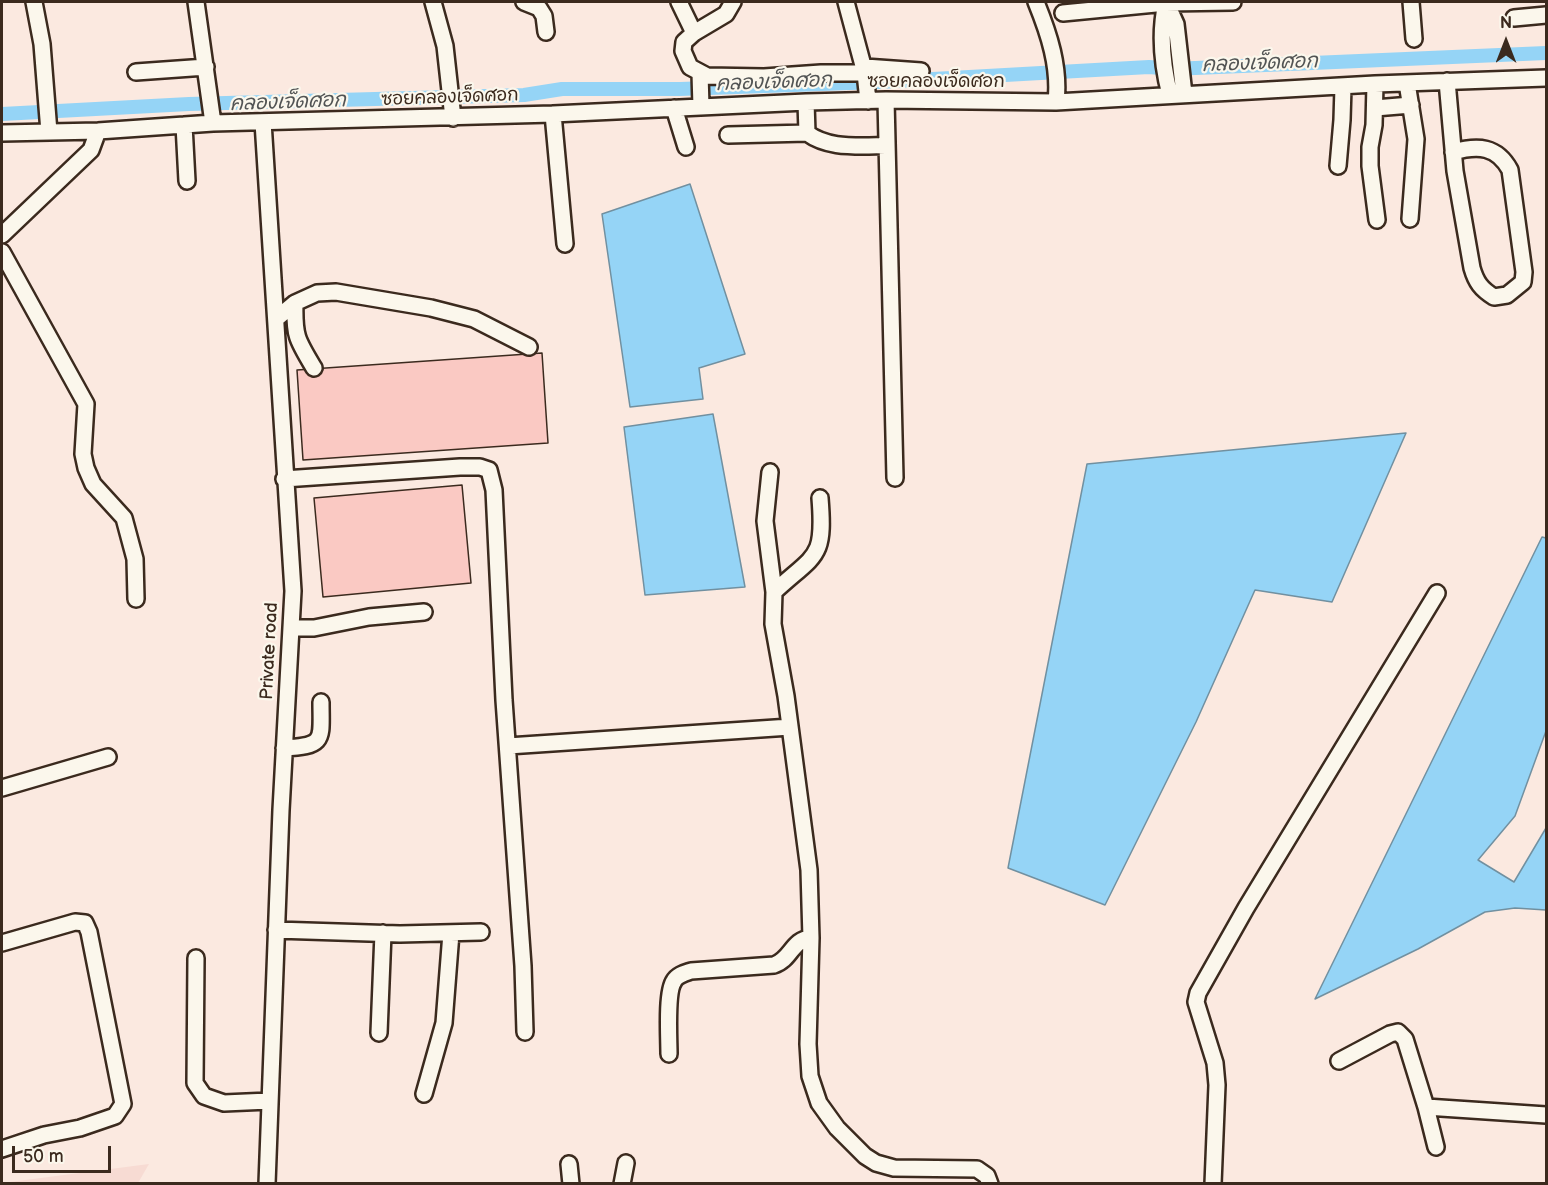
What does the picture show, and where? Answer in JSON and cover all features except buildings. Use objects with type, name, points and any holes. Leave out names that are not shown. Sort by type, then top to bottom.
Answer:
[{"type":"street","points":[[34,2],[42,44],[49,128]]},
{"type":"street","points":[[196,2],[212,113]]},
{"type":"street","points":[[433,2],[444,46],[453,118]]},
{"type":"street","points":[[524,2],[539,8],[544,16],[546,32]]},
{"type":"street","points":[[679,2],[694,33]]},
{"type":"street","points":[[701,106],[700,77],[690,68],[683,51],[684,42],[694,33],[726,14],[733,2]]},
{"type":"street","points":[[846,2],[866,81]]},
{"type":"street","points":[[1036,2],[1053,52],[1057,95]]},
{"type":"street","points":[[1166,2],[1176,24],[1179,56],[1176,88]]},
{"type":"street","points":[[1166,2],[1161,25],[1163,57],[1176,88]]},
{"type":"street","points":[[1064,13],[1166,2],[1233,2]]},
{"type":"street","points":[[1411,2],[1414,39]]},
{"type":"street","points":[[1514,18],[1546,15]]},
{"type":"street","points":[[136,72],[206,67]]},
{"type":"street","points":[[700,77],[764,77],[821,73],[866,81],[921,70]]},
{"type":"street","name":"ซอยคลองเจ็ดศอก","points":[[2,133],[49,128],[98,131],[184,125],[212,113],[263,122],[453,118],[806,102],[866,81],[886,100],[1057,95],[1176,88],[1343,87],[1546,78]]},
{"type":"street","points":[[1447,81],[1453,152],[1472,268],[1483,290],[1494,297],[1507,295],[1523,282],[1524,272],[1510,170],[1503,158],[1491,151],[1478,147],[1453,152]]},
{"type":"street","points":[[1407,83],[1416,139],[1410,219]]},
{"type":"street","points":[[1375,84],[1370,166],[1377,220]]},
{"type":"street","points":[[1338,166],[1343,87]]},
{"type":"street","points":[[886,100],[895,478]]},
{"type":"street","points":[[806,102],[807,133]]},
{"type":"street","points":[[1375,108],[1411,105]]},
{"type":"street","points":[[674,108],[686,147]]},
{"type":"street","points":[[553,114],[565,244]]},
{"type":"street","name":"Private road","points":[[263,122],[292,591],[267,1184]]},
{"type":"street","points":[[184,125],[187,181]]},
{"type":"street","points":[[2,235],[91,150],[98,131]]},
{"type":"street","points":[[728,135],[807,133],[832,144],[886,146]]},
{"type":"street","points":[[2,252],[86,404],[83,454],[86,468],[93,484],[124,518],[135,559],[136,599]]},
{"type":"street","points":[[276,319],[295,303],[317,293],[336,292],[431,308],[474,319],[529,346]]},
{"type":"street","points":[[295,303],[295,328],[298,339],[315,368]]},
{"type":"street","points":[[284,479],[460,466],[489,470],[494,490],[504,700],[523,966],[525,1032]]},
{"type":"street","points":[[770,472],[765,521],[774,592],[773,624],[790,727],[809,870],[811,938],[808,1044],[810,1076],[819,1103],[837,1128],[865,1156],[876,1163],[894,1168],[977,1169],[987,1176],[990,1184]]},
{"type":"street","points":[[774,592],[813,559],[820,547],[823,530],[820,498]]},
{"type":"street","points":[[1213,1184],[1217,1085],[1215,1063],[1196,1002],[1198,993],[1246,908],[1437,593]]},
{"type":"street","points":[[291,628],[315,628],[369,617],[424,612]]},
{"type":"street","points":[[284,748],[308,746],[317,742],[321,734],[321,702]]},
{"type":"street","points":[[508,746],[790,727]]},
{"type":"street","points":[[2,788],[108,758]]},
{"type":"street","points":[[2,943],[75,922],[85,923],[89,932],[123,1104],[115,1116],[2,1149]]},
{"type":"street","points":[[276,930],[383,933],[481,932]]},
{"type":"street","points":[[379,1033],[383,933]]},
{"type":"street","points":[[424,1094],[444,1023],[451,933]]},
{"type":"street","points":[[669,1054],[669,998],[673,981],[679,976],[691,971],[765,967],[781,963],[798,942],[811,938]]},
{"type":"street","points":[[196,958],[195,1083],[204,1096],[225,1103],[269,1101]]},
{"type":"street","points":[[1339,1061],[1398,1032],[1405,1039],[1436,1147]]},
{"type":"street","points":[[1426,1107],[1546,1115]]},
{"type":"street","points":[[622,1184],[626,1163]]},
{"type":"street","points":[[569,1164],[571,1184]]},
{"type":"shaded area","points":[[149,1164],[138,1183],[2,1183]]},
{"type":"water","points":[[690,184],[745,354],[699,368],[703,399],[630,407],[602,214]]},
{"type":"water","points":[[713,414],[745,587],[645,595],[624,427]]},
{"type":"water","points":[[1406,433],[1332,602],[1255,590],[1196,722],[1105,905],[1008,868],[1087,464]]},
{"type":"water","points":[[1542,537],[1546,538],[1546,731],[1515,816],[1478,860],[1514,882],[1546,828],[1546,910],[1515,908],[1485,912],[1418,949],[1315,999]]},
{"type":"waterway","name":"คลองเจ็ดศอก","points":[[2,114],[189,104],[524,95],[562,89],[680,89],[879,82],[1149,67],[1172,69],[1546,53]]}]
